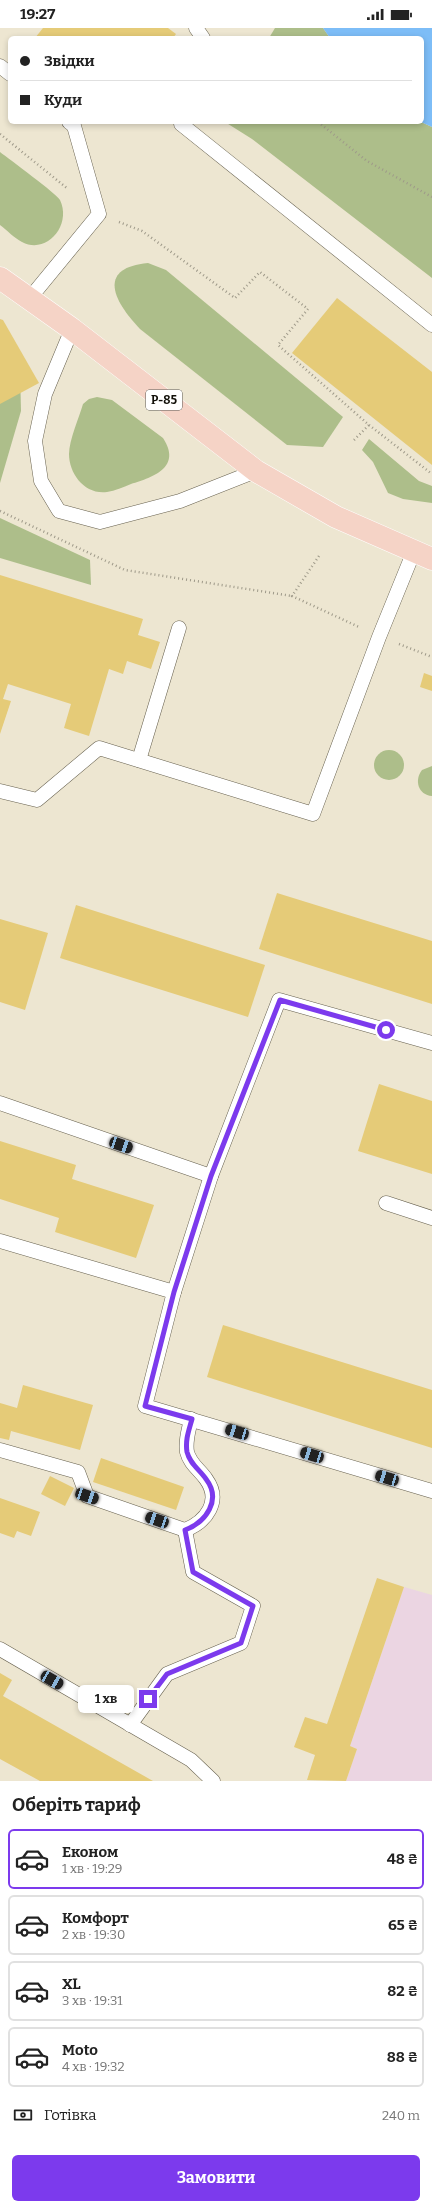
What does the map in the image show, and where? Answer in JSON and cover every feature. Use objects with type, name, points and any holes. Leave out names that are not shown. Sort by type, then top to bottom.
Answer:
[{"type":"main road","name":"Р-85","points":[[0,278],[72,329],[256,471],[336,517],[423,555]]},
{"type":"lane","points":[[0,66],[8,72]]},
{"type":"lane","points":[[30,298],[100,214],[74,126],[72,124]]},
{"type":"lane","points":[[181,124],[432,325]]},
{"type":"lane","points":[[72,329],[45,394],[35,441],[42,481],[59,511],[100,522],[180,502],[256,471]]},
{"type":"lane","points":[[0,790],[37,800],[99,748],[313,814],[379,637],[423,555]]},
{"type":"lane","points":[[139,760],[178,628]]},
{"type":"lane","points":[[432,1043],[280,1000],[211,1176],[174,1292],[145,1406],[432,1491]]},
{"type":"lane","points":[[0,1103],[211,1176]]},
{"type":"lane","points":[[386,1202],[432,1218]]},
{"type":"lane","points":[[0,1241],[174,1292]]},
{"type":"lane","points":[[0,1450],[78,1472],[87,1496],[185,1530],[195,1526],[204,1519],[210,1510],[212,1500],[211,1489],[206,1479],[191,1463],[187,1452],[186,1441],[192,1419]]},
{"type":"lane","points":[[130,1725],[167,1674],[241,1643],[253,1606],[193,1572],[185,1530]]},
{"type":"lane","points":[[0,1649],[191,1760],[214,1781]]},
{"type":"path","points":[[320,124],[367,162],[432,197]]},
{"type":"path","points":[[0,134],[100,214],[142,231],[235,298],[260,272],[308,309],[278,345],[369,425],[432,474]]},
{"type":"path","points":[[354,440],[369,425]]},
{"type":"path","points":[[0,511],[126,570],[292,596],[379,637],[432,656]]},
{"type":"path","points":[[292,596],[319,556]]},
{"type":"shaded area","points":[[404,1587],[432,1595],[432,1781],[346,1781],[357,1749],[350,1746]]},
{"type":"green space","points":[[275,28],[323,28],[329,36],[270,36]]},
{"type":"green space","points":[[424,123],[432,127],[432,278],[252,139],[228,124]]},
{"type":"green space","points":[[0,152],[42,184],[60,200],[63,210],[63,219],[60,228],[48,241],[31,245],[22,242],[0,225]]},
{"type":"green space","points":[[148,263],[166,270],[343,417],[323,447],[287,445],[140,329],[123,308],[118,298],[115,288],[116,279],[121,272],[131,266]]},
{"type":"green space","points":[[0,326],[20,370],[21,411],[0,483]]},
{"type":"green space","points":[[97,397],[112,400],[163,438],[168,448],[169,456],[163,469],[148,478],[107,492],[92,490],[85,487],[80,482],[72,469],[69,448],[83,404],[89,399]]},
{"type":"green space","points":[[369,439],[419,481],[432,486],[432,503],[403,499],[388,493],[373,462],[362,450]]},
{"type":"green space","points":[[0,518],[90,560],[91,585],[0,558]]},
{"type":"green space","points":[[389,750],[400,754],[404,765],[400,776],[389,780],[378,776],[374,765],[378,754]]},
{"type":"green space","points":[[432,766],[432,796],[423,793],[419,786],[418,778],[422,770]]},
{"type":"water","points":[[323,28],[432,28],[432,127],[424,123],[424,36],[329,36]]},
{"type":"building","points":[[43,28],[168,28],[176,34],[174,36],[37,36]]},
{"type":"building","points":[[337,298],[432,372],[432,465],[292,353]]},
{"type":"building","points":[[0,319],[3,320],[39,383],[0,404]]},
{"type":"building","points":[[0,575],[143,619],[138,635],[160,642],[151,669],[127,661],[123,674],[109,669],[89,736],[64,728],[71,704],[8,684],[3,699],[11,701],[0,734]]},
{"type":"building","points":[[424,673],[432,676],[432,691],[420,687]]},
{"type":"building","points":[[277,893],[432,941],[432,1004],[259,949]]},
{"type":"building","points":[[76,905],[265,965],[248,1017],[60,958]]},
{"type":"building","points":[[0,919],[48,933],[25,1010],[0,1002]]},
{"type":"building","points":[[379,1084],[432,1101],[432,1174],[358,1151]]},
{"type":"building","points":[[0,1141],[76,1165],[72,1179],[154,1205],[136,1258],[55,1232],[59,1218],[0,1199]]},
{"type":"building","points":[[223,1325],[432,1390],[432,1448],[207,1377]]},
{"type":"building","points":[[23,1385],[93,1405],[80,1450],[11,1431],[9,1440],[0,1438],[0,1403],[17,1408]]},
{"type":"building","points":[[101,1458],[184,1487],[176,1510],[93,1482]]},
{"type":"building","points":[[50,1476],[74,1488],[65,1506],[41,1494]]},
{"type":"building","points":[[0,1498],[40,1512],[31,1536],[17,1531],[14,1538],[0,1533]]},
{"type":"building","points":[[377,1578],[404,1587],[350,1746],[357,1749],[346,1781],[307,1780],[315,1755],[294,1747],[305,1717],[327,1724]]},
{"type":"building","points":[[0,1673],[12,1680],[3,1696],[153,1781],[40,1781],[0,1759]]},
{"type":"route","points":[[148,1699],[167,1674],[241,1643],[253,1606],[193,1572],[185,1530],[195,1526],[204,1519],[210,1510],[212,1500],[211,1489],[206,1479],[191,1463],[187,1452],[186,1441],[192,1419],[145,1406],[174,1292],[211,1176],[280,1000],[386,1030]]}]
